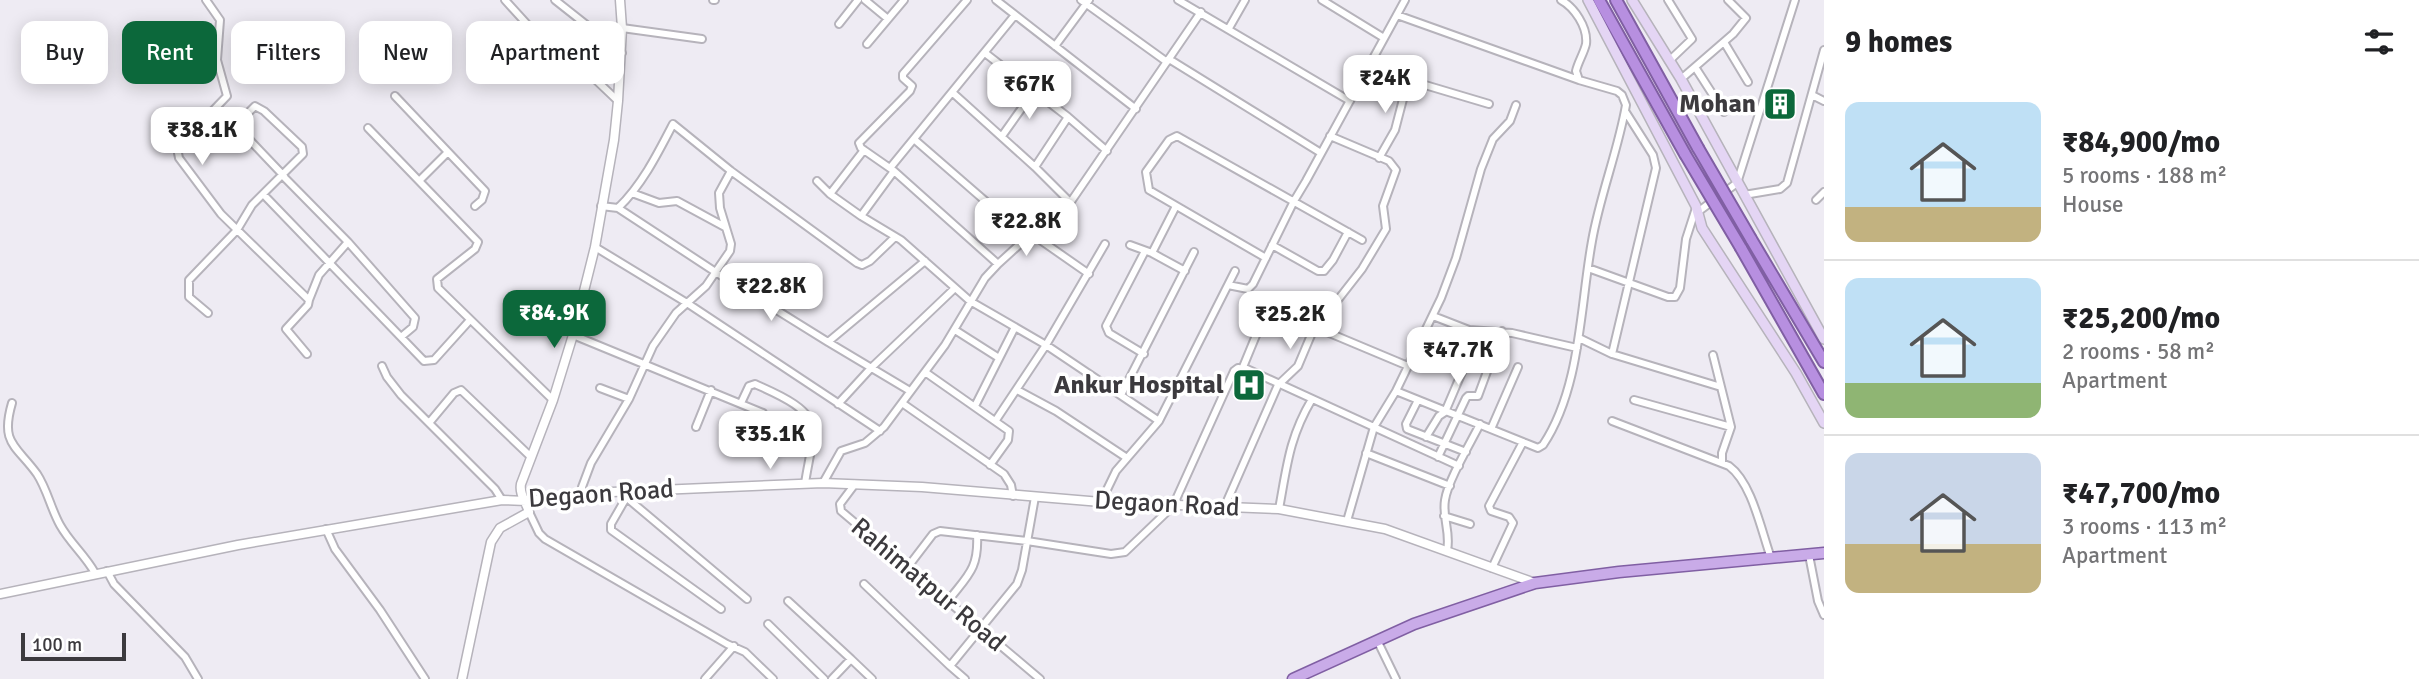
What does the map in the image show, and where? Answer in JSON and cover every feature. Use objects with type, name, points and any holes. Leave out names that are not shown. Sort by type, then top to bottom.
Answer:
[{"type":"highway","points":[[1599,0],[1824,394]]},
{"type":"highway","points":[[1616,0],[1698,148],[1824,362]]},
{"type":"main road","points":[[1588,0],[1698,208],[1702,228],[1796,373],[1824,423]]},
{"type":"main road","points":[[1632,0],[1681,79],[1824,339]]},
{"type":"main road","points":[[1293,679],[1414,624],[1535,583],[1619,572],[1824,553]]},
{"type":"street","points":[[206,0],[220,20],[217,60],[228,96],[182,143],[176,153],[221,214],[309,300]]},
{"type":"street","points":[[505,0],[536,34],[546,42],[557,43],[618,101]]},
{"type":"street","points":[[555,0],[582,21]]},
{"type":"street","points":[[620,0],[622,21]]},
{"type":"street","points":[[839,24],[858,0]]},
{"type":"street","points":[[865,0],[888,19]]},
{"type":"street","points":[[867,44],[904,0]]},
{"type":"street","points":[[967,0],[903,74],[903,78],[912,88],[859,141],[864,150],[892,169],[998,264]]},
{"type":"street","points":[[996,0],[1136,109]]},
{"type":"street","points":[[1178,0],[1350,101]]},
{"type":"street","points":[[1229,29],[1245,0]]},
{"type":"street","points":[[1322,0],[1384,38]]},
{"type":"street","points":[[1228,285],[1250,288],[1294,201],[1405,0]]},
{"type":"street","points":[[1668,0],[1692,38],[1669,61]]},
{"type":"street","points":[[1681,79],[1724,42],[1746,18],[1728,0]]},
{"type":"street","points":[[1588,268],[1668,297],[1678,293],[1686,239],[1698,208],[1737,183],[1795,0]]},
{"type":"street","points":[[1055,46],[1085,1],[1168,60],[1321,153]]},
{"type":"street","points":[[1563,1],[1573,9],[1586,34],[1584,50],[1576,71],[1579,80]]},
{"type":"street","points":[[823,483],[841,452],[866,443],[880,431],[955,330],[970,301],[998,264],[1049,226],[1070,202],[1201,12]]},
{"type":"street","points":[[861,216],[892,169],[1015,15]]},
{"type":"street","points":[[1396,15],[1617,91],[1625,100],[1625,111],[1592,240],[1571,378],[1546,441],[1538,448],[1396,391]]},
{"type":"street","points":[[624,28],[702,39]]},
{"type":"street","points":[[1724,42],[1748,82]]},
{"type":"street","points":[[985,53],[1107,151]]},
{"type":"street","points":[[1744,195],[1780,189],[1787,183],[1823,55]]},
{"type":"street","points":[[1695,67],[1724,112]]},
{"type":"street","points":[[1368,68],[1489,104]]},
{"type":"street","points":[[1379,158],[1395,130],[1408,80]]},
{"type":"street","points":[[619,84],[614,140],[595,247],[554,400],[520,488],[539,533],[545,539],[745,652],[773,679]]},
{"type":"street","points":[[1002,136],[1034,91]]},
{"type":"street","points":[[953,93],[1070,202]]},
{"type":"street","points":[[1812,95],[1824,101]]},
{"type":"street","points":[[395,96],[485,191],[482,200],[475,206]]},
{"type":"street","points":[[1347,521],[1374,427],[1396,391],[1433,316],[1452,270],[1481,169],[1493,139],[1510,121],[1516,105]]},
{"type":"street","points":[[208,313],[189,297],[187,284],[237,230],[252,205],[264,194],[283,175],[300,158],[304,151],[264,111],[255,106],[238,126],[283,175],[348,242],[415,318],[413,327],[401,337]]},
{"type":"street","points":[[1612,354],[1656,168],[1653,155],[1625,111]]},
{"type":"street","points":[[1035,167],[1068,117]]},
{"type":"street","points":[[618,208],[632,193],[659,153],[673,124],[731,171],[862,265],[870,261],[895,237]]},
{"type":"street","points":[[368,128],[478,242],[475,249],[437,279],[438,288],[554,400]]},
{"type":"street","points":[[1266,258],[1149,190],[1146,172],[1173,136],[1362,240]]},
{"type":"street","points":[[1322,331],[1338,301],[1362,269],[1386,229],[1383,206],[1396,170],[1389,160],[1331,136]]},
{"type":"street","points":[[915,140],[1033,238],[1089,274]]},
{"type":"street","points":[[830,194],[864,150]]},
{"type":"street","points":[[420,180],[448,152]]},
{"type":"street","points":[[582,495],[582,486],[591,463],[629,399],[663,331],[676,313],[697,296],[717,273],[730,251],[731,244],[720,208],[719,193],[731,171]]},
{"type":"street","points":[[817,181],[830,194],[895,237],[970,301],[1046,345],[1159,421]]},
{"type":"street","points":[[1816,200],[1824,192]]},
{"type":"street","points":[[632,193],[659,203],[677,201],[725,227]]},
{"type":"street","points":[[264,194],[424,361],[430,362],[470,320]]},
{"type":"street","points":[[601,206],[618,208],[717,273],[910,391]]},
{"type":"street","points":[[1144,354],[1109,333],[1106,326],[1176,206]]},
{"type":"street","points":[[1272,245],[1318,271],[1324,271],[1348,232]]},
{"type":"street","points":[[307,354],[286,329],[305,308],[319,275],[348,242]]},
{"type":"street","points":[[996,420],[1046,345],[1105,244]]},
{"type":"street","points":[[1130,245],[1185,271]]},
{"type":"street","points":[[595,247],[687,303],[880,431]]},
{"type":"street","points":[[1121,396],[1194,252]]},
{"type":"street","points":[[828,342],[925,261]]},
{"type":"street","points":[[1101,502],[1116,471],[1159,421],[1235,271]]},
{"type":"street","points":[[838,404],[955,288]]},
{"type":"street","points":[[1243,368],[1264,316],[1270,310],[1408,366]]},
{"type":"street","points":[[1433,316],[1469,330],[1502,331],[1577,348]]},
{"type":"street","points":[[975,406],[1015,327]]},
{"type":"street","points":[[1224,508],[1278,385],[1298,366],[1314,328]]},
{"type":"street","points":[[955,330],[999,358]]},
{"type":"street","points":[[1438,457],[1466,398],[1478,396],[1502,331]]},
{"type":"street","points":[[573,335],[763,413]]},
{"type":"street","points":[[1578,338],[1612,354],[1721,387]]},
{"type":"street","points":[[1426,436],[1445,412],[1471,351]]},
{"type":"street","points":[[1713,355],[1731,427],[1722,453],[1722,463]]},
{"type":"street","points":[[382,366],[393,386],[495,489],[502,500]]},
{"type":"street","points":[[1491,429],[1518,367]]},
{"type":"street","points":[[907,568],[936,531],[1111,554],[1125,552],[1173,506],[1234,371],[1243,368],[1460,467]]},
{"type":"street","points":[[925,372],[1009,431],[1010,435],[990,465]]},
{"type":"street","points":[[741,403],[749,386],[755,384],[806,413],[813,430],[805,484]]},
{"type":"street","points":[[600,388],[629,399]]},
{"type":"street","points":[[429,423],[454,393],[461,390],[531,457]]},
{"type":"street","points":[[696,427],[710,390]]},
{"type":"street","points":[[1017,390],[1064,416],[1127,458]]},
{"type":"street","points":[[1279,509],[1292,440],[1312,399]]},
{"type":"street","points":[[1418,400],[1406,427],[1466,452]]},
{"type":"street","points":[[1634,400],[1731,427]]},
{"type":"street","points":[[12,402],[7,426],[9,440],[19,456],[37,475],[60,524],[95,573]]},
{"type":"street","points":[[902,403],[1008,480],[1013,496]]},
{"type":"street","points":[[1612,421],[1722,463],[1738,473],[1743,479],[1770,558]]},
{"type":"street","points":[[1447,550],[1445,502],[1480,424]]},
{"type":"street","points":[[1492,568],[1513,523],[1509,517],[1491,511],[1489,506],[1524,442]]},
{"type":"street","points":[[1366,453],[1450,486]]},
{"type":"street","name":"Degaon Road","points":[[0,594],[326,529],[502,500],[526,501],[582,495],[629,495],[823,483],[922,487],[1101,502],[1279,509],[1385,529],[1535,583]]},
{"type":"street","name":"Rahimatpur Road","points":[[855,484],[840,504],[842,512],[1040,679]]},
{"type":"street","points":[[721,609],[611,530],[611,524],[629,495],[747,599]]},
{"type":"street","points":[[950,666],[1017,584],[1035,497]]},
{"type":"street","points":[[462,679],[491,542],[500,528],[529,512]]},
{"type":"street","points":[[1444,516],[1470,524]]},
{"type":"street","points":[[326,529],[335,549],[380,610],[425,679]]},
{"type":"street","points":[[948,601],[975,566],[978,555],[977,535]]},
{"type":"street","points":[[1809,555],[1818,601],[1824,615]]},
{"type":"street","points":[[107,571],[114,584],[185,657],[198,679]]},
{"type":"street","points":[[864,584],[965,679]]},
{"type":"street","points":[[788,601],[872,679]]},
{"type":"street","points":[[768,624],[824,679]]},
{"type":"street","points":[[1377,640],[1396,679]]},
{"type":"street","points":[[707,678],[734,646]]},
{"type":"street","points":[[832,679],[851,659]]},
{"type":"place","name":"Mohan","points":[[1780,104]]},
{"type":"place","name":"Ankur Hospital","points":[[1249,385]]}]
